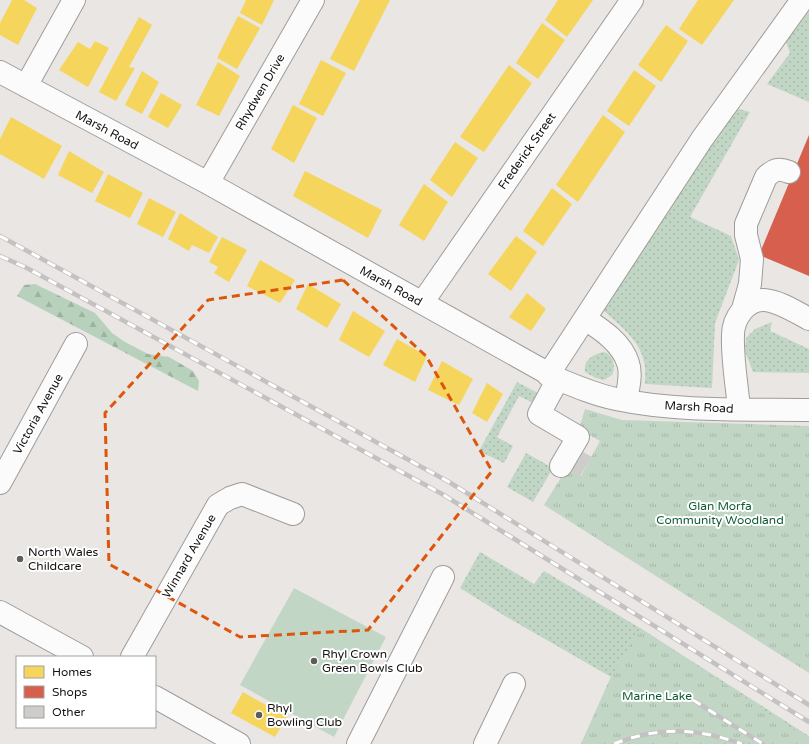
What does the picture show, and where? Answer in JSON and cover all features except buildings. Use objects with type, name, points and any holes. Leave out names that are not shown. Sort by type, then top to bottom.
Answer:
[{"type":"street","points":[[26,86],[74,0]]},
{"type":"street","name":"Rhydwen Drive","points":[[208,184],[312,0]]},
{"type":"street","name":"Frederick Street","points":[[422,302],[632,0]]},
{"type":"street","points":[[561,466],[578,437],[539,414],[553,377],[585,319],[702,139],[802,0]]},
{"type":"street","name":"Marsh Road","points":[[2,79],[26,86],[208,184],[422,302],[553,377],[583,389],[626,400],[666,406],[809,410]]},
{"type":"street","points":[[739,409],[732,334],[736,321],[743,309],[750,284],[752,258],[746,235],[746,224],[766,176],[772,170],[781,169],[788,172]]},
{"type":"street","points":[[743,309],[754,301],[764,300],[778,304],[809,319]]},
{"type":"street","points":[[585,319],[603,331],[619,347],[629,363],[629,382],[626,400]]},
{"type":"street","name":"Victoria Avenue","points":[[0,483],[76,344]]},
{"type":"street","name":"Winnard Avenue","points":[[133,656],[218,505],[230,498],[242,494],[293,514]]},
{"type":"street","points":[[358,744],[443,578]]},
{"type":"street","points":[[0,612],[80,656]]},
{"type":"street","points":[[485,744],[514,684]]},
{"type":"street","points":[[156,698],[239,744]]},
{"type":"highlighted area","points":[[343,280],[426,356],[492,471],[368,630],[240,637],[109,564],[105,413],[208,300]]},
{"type":"green space","points":[[809,11],[809,102],[767,84],[790,53],[786,42]]},
{"type":"green space","points":[[735,108],[750,112],[690,217],[731,236],[739,260],[715,323],[712,388],[645,384],[645,365],[642,354],[634,340],[604,311],[678,190]]},
{"type":"green space","points":[[35,284],[95,313],[112,333],[125,342],[148,354],[169,357],[193,371],[199,381],[198,391],[17,296],[24,285]]},
{"type":"green space","points":[[772,322],[770,331],[809,349],[809,373],[753,372],[745,351],[746,338],[755,329]]},
{"type":"green space","points":[[604,352],[612,358],[614,368],[612,375],[604,380],[596,378],[585,372],[585,368],[587,361],[590,358],[596,354]]},
{"type":"green space","points":[[517,382],[540,394],[535,404],[519,396],[497,437],[513,446],[504,463],[479,451]]},
{"type":"green space","name":"Glan Morfa Community Woodland","points":[[585,409],[622,420],[809,426],[809,673],[544,505],[567,468],[581,476],[600,441],[579,429]]},
{"type":"green space","points":[[526,453],[553,468],[533,502],[507,487]]},
{"type":"green space","points":[[480,552],[534,584],[544,571],[640,628],[809,736],[809,744],[581,744],[611,677],[505,616],[460,588]]},
{"type":"green space","name":"Rhyl Crown Green Bowls Club","points":[[294,588],[386,637],[334,737],[240,685]]},
{"type":"green space","name":"Marine Lake","points":[[640,628],[809,740],[809,744],[581,744],[611,677]]},
{"type":"tram line","points":[[614,744],[647,734],[678,731],[709,735],[742,744]]},
{"type":"railway","points":[[0,236],[449,482],[809,705]]},
{"type":"railway","points":[[0,256],[25,267],[442,494],[809,722]]},
{"type":"railway","points":[[693,700],[763,744]]},
{"type":"railway","points":[[614,744],[647,734],[678,731],[709,735],[742,744]]},
{"type":"place","name":"North Wales Childcare","points":[[20,559]]},
{"type":"place","name":"Rhyl Crown Green Bowls Club","points":[[314,661]]},
{"type":"place","name":"Rhyl Bowling Club","points":[[259,715]]}]
